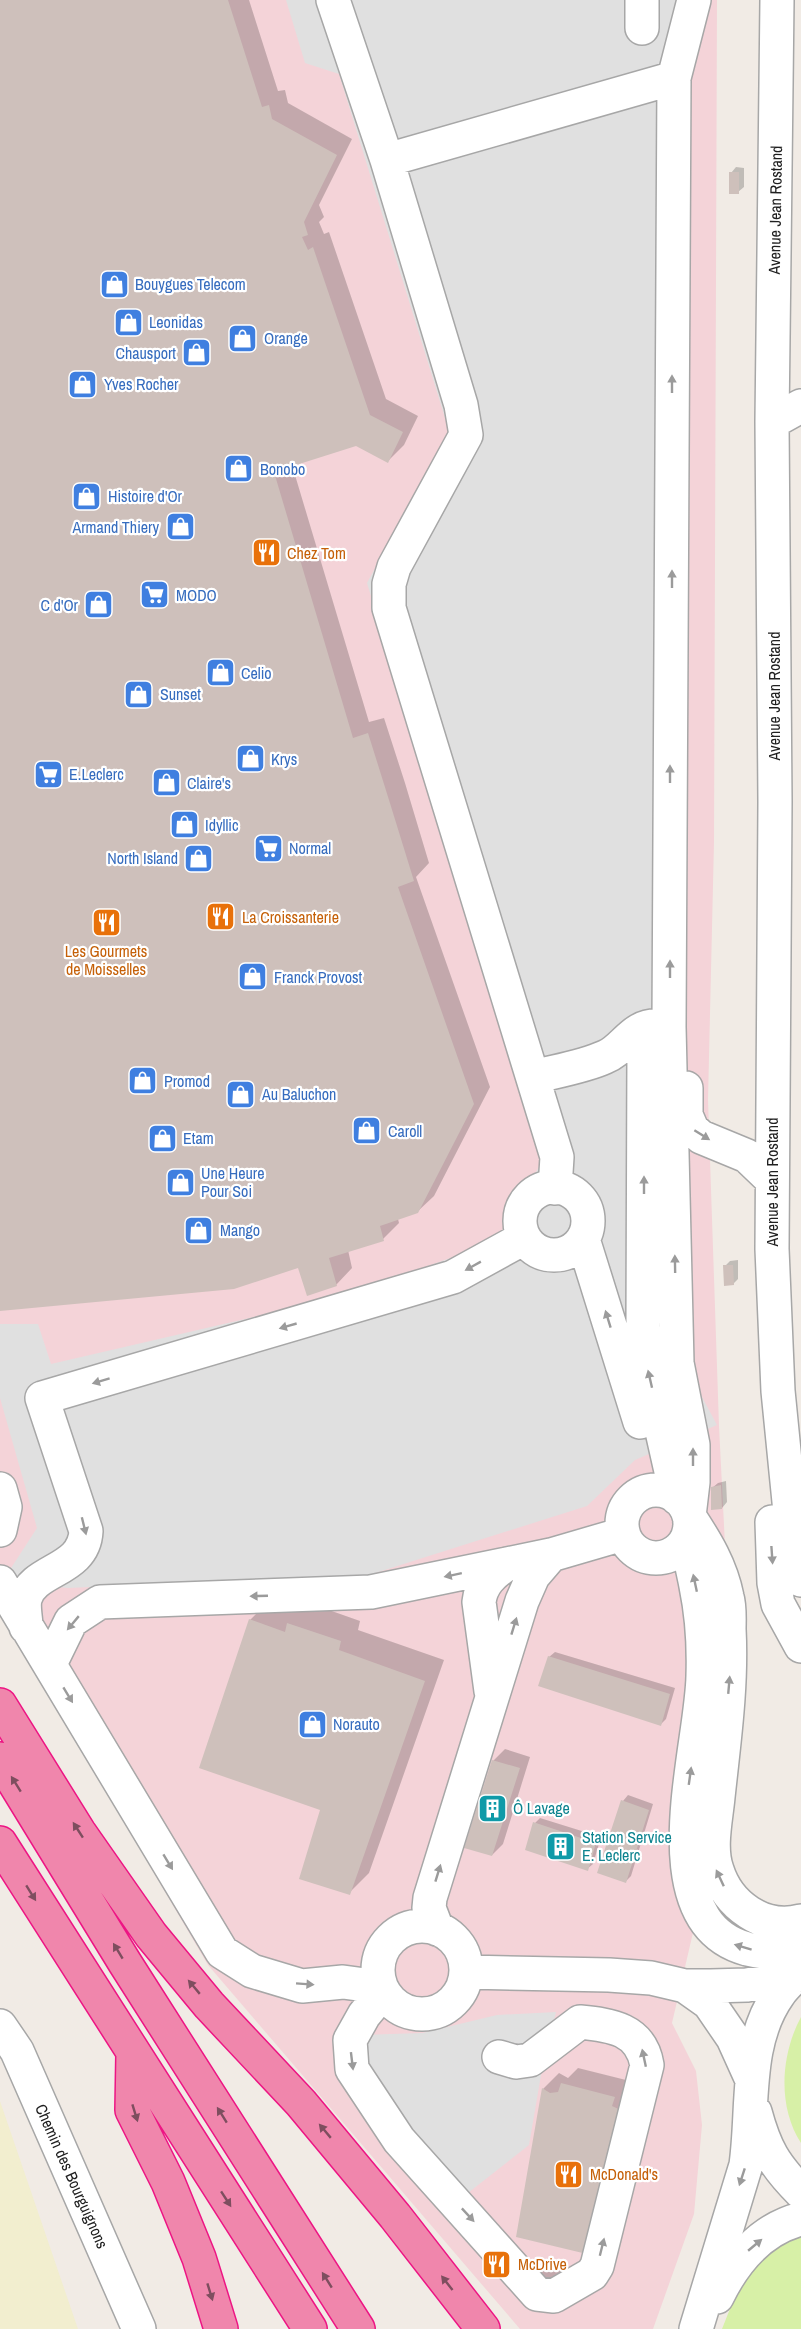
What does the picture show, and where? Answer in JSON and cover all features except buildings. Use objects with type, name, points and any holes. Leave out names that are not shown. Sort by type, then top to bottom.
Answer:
[{"type":"highway","points":[[0,1705],[79,1832],[151,1935],[209,2005],[301,2103],[395,2216],[483,2329]]},
{"type":"highway","points":[[0,1759],[131,1972],[358,2329]]},
{"type":"highway","points":[[0,1843],[310,2329]]},
{"type":"highway","points":[[134,2055],[132,2110],[168,2181],[199,2258],[221,2329]]},
{"type":"street","points":[[333,0],[387,160],[461,405],[466,435],[394,567],[389,584],[389,608],[557,1157],[555,1188]]},
{"type":"street","points":[[694,0],[674,78],[657,1037],[677,1363],[693,1445],[693,1482],[680,1511],[683,1546],[674,1553],[654,1559],[634,1551],[623,1534],[624,1512],[629,1503],[647,1491],[680,1511],[696,1586],[703,1637],[704,1679],[686,1815],[690,1880],[695,1902],[712,1927],[723,1938],[737,1946],[775,1953],[799,1966]]},
{"type":"street","name":"Avenue Jean Rostand","points":[[777,0],[772,422],[775,802],[772,1249],[789,1353],[778,1392],[771,1541],[778,1604],[801,1646]]},
{"type":"street","points":[[387,160],[674,78]]},
{"type":"street","points":[[772,422],[801,406]]},
{"type":"street","points":[[533,1077],[608,1057],[630,1035],[653,1026],[657,1037]]},
{"type":"street","points":[[657,1037],[680,1032],[686,1041],[686,1115],[692,1129],[701,1137],[747,1156],[772,1180]]},
{"type":"street","points":[[555,1188],[565,1189],[574,1194],[581,1201],[588,1220],[583,1239],[575,1248],[553,1256],[536,1250],[524,1238],[520,1226],[525,1203],[543,1189],[555,1188]]},
{"type":"street","points":[[26,1627],[25,1598],[33,1585],[78,1555],[86,1543],[86,1531],[42,1398],[453,1277],[524,1238]]},
{"type":"street","points":[[583,1239],[652,1460],[680,1511],[712,1551],[728,1598],[731,1665],[715,1837],[716,1869],[730,1897],[741,1907],[764,1920],[777,1923],[801,1922]]},
{"type":"street","name":"Avenue Jean Rostand","points":[[778,1392],[795,1562],[801,1580]]},
{"type":"street","points":[[0,1489],[5,1507],[0,1530]]},
{"type":"street","points":[[50,1664],[71,1621],[100,1602],[371,1592],[551,1555],[623,1534]]},
{"type":"street","points":[[436,1929],[429,1908],[430,1898],[522,1601],[533,1576],[551,1555]]},
{"type":"street","points":[[492,1698],[478,1602],[480,1593],[493,1573],[507,1564]]},
{"type":"street","points":[[0,1582],[222,1952],[252,1971],[303,1986],[343,1982],[365,1984],[383,1992]]},
{"type":"street","points":[[778,1604],[801,1660]]},
{"type":"street","points":[[424,1926],[436,1929],[451,1937],[458,1944],[466,1962],[465,1981],[459,1995],[449,2006],[435,2013],[420,2015],[405,2012],[392,2004],[383,1992],[378,1977],[381,1952],[399,1933],[424,1926]]},
{"type":"street","points":[[466,1972],[609,1975],[651,1978],[685,1986],[747,1985],[799,1966]]},
{"type":"street","points":[[696,2329],[746,2165],[750,2138],[751,2089],[759,2035],[778,1994],[799,1966]]},
{"type":"street","points":[[685,1986],[709,2003],[733,2038],[751,2089],[763,2141],[780,2171],[801,2192]]},
{"type":"street","points":[[383,1992],[364,2015],[350,2040],[352,2069],[399,2140],[537,2294],[554,2296],[592,2274],[597,2266],[647,2065],[645,2055],[638,2040],[627,2033],[604,2025],[580,2022],[530,2060],[516,2062],[499,2057]]},
{"type":"street","name":"Chemin des Bourguignons","points":[[0,2026],[17,2051],[139,2329]]},
{"type":"street","points":[[702,2329],[731,2270],[748,2249],[774,2229],[801,2219]]},
{"type":"shaded area","points":[[0,0],[717,0],[714,842],[708,1100],[726,1565],[731,1815],[729,1874],[695,1924],[672,2023],[696,2071],[702,2125],[694,2214],[653,2329],[520,2329],[208,1965],[0,1610]]},
{"type":"shaded area","points":[[286,0],[677,0],[686,1367],[717,1425],[635,1460],[587,1506],[369,1575],[68,1588],[2,1582],[37,1528],[0,1398],[0,1324],[38,1324],[51,1364],[344,1296],[495,1242],[543,1160],[367,583],[449,431],[339,74],[305,63]]},
{"type":"shaded area","points":[[556,2012],[541,2075],[529,2145],[459,2200],[360,2072],[361,2035],[422,2033],[497,2015]]},
{"type":"shaded area","points":[[0,2101],[78,2329],[0,2329]]},
{"type":"green space","points":[[801,2017],[801,2143],[788,2113],[784,2080],[789,2047]]},
{"type":"green space","points":[[801,2233],[801,2329],[722,2329],[751,2262]]},
{"type":"place","name":"Bouygues Telecom","points":[[114,284]]},
{"type":"place","name":"Leonidas","points":[[128,322]]},
{"type":"place","name":"Orange","points":[[243,338]]},
{"type":"place","name":"Chausport","points":[[197,353]]},
{"type":"place","name":"Yves Rocher","points":[[83,384]]},
{"type":"place","name":"Bonobo","points":[[239,469]]},
{"type":"place","name":"Histoire d'Or","points":[[87,496]]},
{"type":"place","name":"Armand Thiery","points":[[180,527]]},
{"type":"place","name":"Chez Tom","points":[[266,553]]},
{"type":"place","name":"MODO","points":[[155,595]]},
{"type":"place","name":"C d'Or","points":[[99,605]]},
{"type":"place","name":"Celio","points":[[220,673]]},
{"type":"place","name":"Sunset","points":[[139,694]]},
{"type":"place","name":"Krys","points":[[250,759]]},
{"type":"place","name":"E.Leclerc","points":[[48,774]]},
{"type":"place","name":"Claire's","points":[[166,783]]},
{"type":"place","name":"Idyllic","points":[[184,825]]},
{"type":"place","name":"Normal","points":[[268,848]]},
{"type":"place","name":"North Island","points":[[199,858]]},
{"type":"place","name":"La Croissanterie","points":[[221,917]]},
{"type":"place","name":"Les Gourmets de Moisselles","points":[[106,923]]},
{"type":"place","name":"Franck Provost","points":[[253,977]]},
{"type":"place","name":"Promod","points":[[143,1081]]},
{"type":"place","name":"Au Baluchon","points":[[241,1094]]},
{"type":"place","name":"Caroll","points":[[367,1131]]},
{"type":"place","name":"Etam","points":[[162,1138]]},
{"type":"place","name":"Une Heure Pour Soi","points":[[180,1182]]},
{"type":"place","name":"Mango","points":[[199,1230]]},
{"type":"place","name":"Norauto","points":[[312,1724]]},
{"type":"place","name":"Ô Lavage","points":[[492,1808]]},
{"type":"place","name":"Station Service E. Leclerc","points":[[561,1846]]},
{"type":"place","name":"McDonald's","points":[[569,2174]]},
{"type":"place","name":"McDrive","points":[[497,2264]]}]
